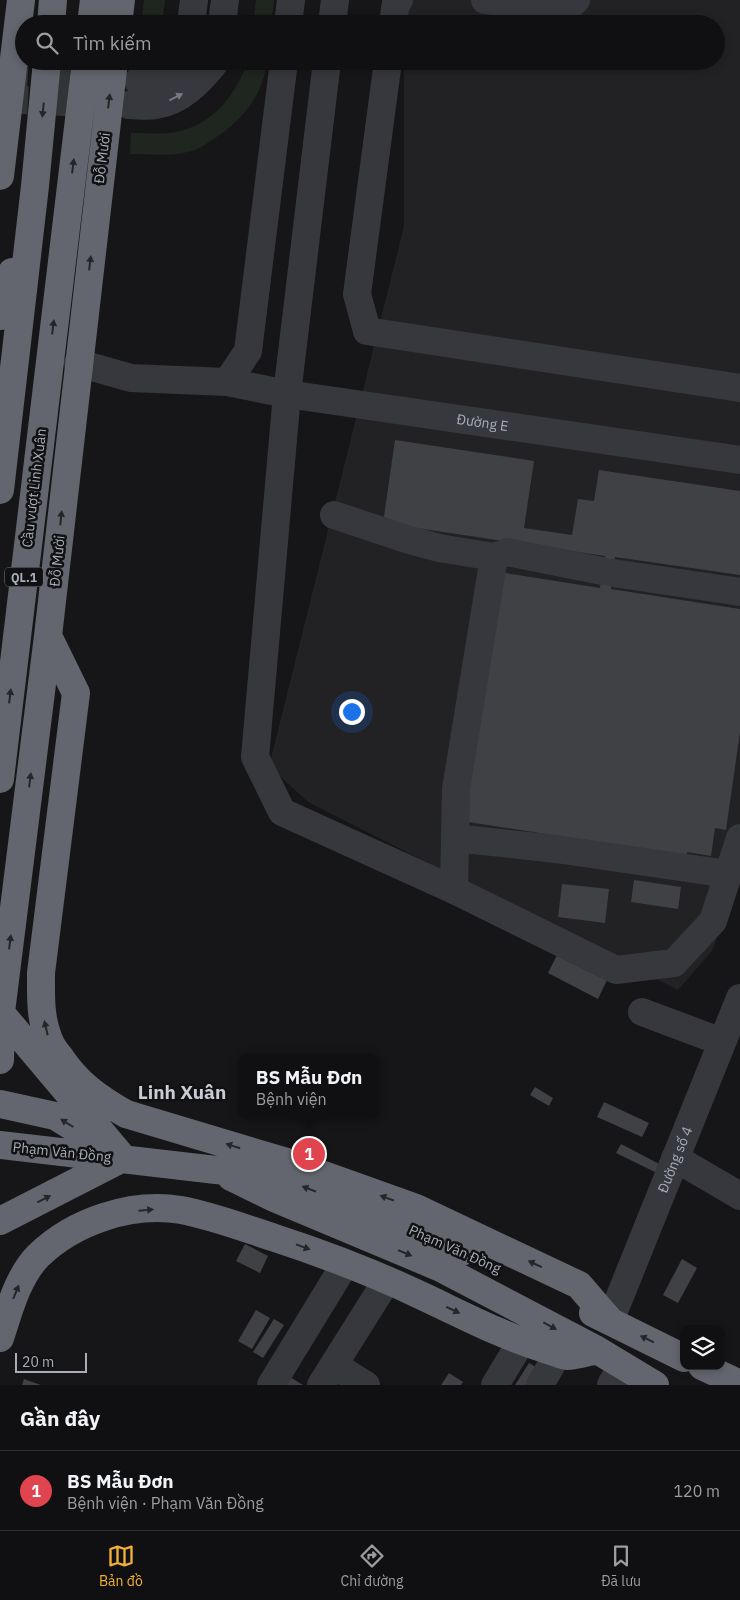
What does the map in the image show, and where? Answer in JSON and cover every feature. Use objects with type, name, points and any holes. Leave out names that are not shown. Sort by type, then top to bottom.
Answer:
[{"type":"highway","points":[[18,15],[20,0]]},
{"type":"highway","points":[[52,15],[54,0]]},
{"type":"highway","points":[[92,15],[94,0]]},
{"type":"highway","points":[[119,15],[121,0]]},
{"type":"highway","points":[[0,176],[15,44]]},
{"type":"highway","points":[[0,490],[47,70]]},
{"type":"highway","name":"Đỗ Mười","points":[[48,375],[85,70]]},
{"type":"highway","name":"Đỗ Mười","points":[[0,1060],[1,1012],[48,636],[113,70]]},
{"type":"highway","points":[[0,316],[35,186]]},
{"type":"highway","points":[[67,211],[78,363]]},
{"type":"highway","name":"Cầu vượt Linh Xuân","points":[[0,779],[48,375]]},
{"type":"highway","points":[[0,1338],[21,1282],[37,1257],[66,1236],[104,1216],[150,1209],[179,1210],[221,1220],[304,1247],[387,1280],[521,1342],[567,1356],[597,1350],[610,1321],[579,1285],[416,1208],[290,1163],[126,1114],[102,1100],[69,1072],[48,1038],[42,1010],[41,973],[76,693],[48,636]]},
{"type":"highway","points":[[0,1221],[123,1158],[1,1012]]},
{"type":"highway","name":"Phạm Văn Đồng","points":[[0,1104],[55,1116],[123,1158]]},
{"type":"highway","name":"Phạm Văn Đồng","points":[[0,1145],[216,1170],[272,1174],[443,1241],[680,1356]]},
{"type":"highway","name":"Phạm Văn Đồng","points":[[216,1170],[272,1197],[441,1268],[597,1350],[616,1376],[655,1385]]},
{"type":"highway","points":[[710,1370],[740,1384]]},
{"type":"street","points":[[192,15],[194,0]]},
{"type":"street","points":[[223,15],[225,0]]},
{"type":"street","points":[[289,15],[291,0]]},
{"type":"street","points":[[333,15],[335,0]]},
{"type":"street","points":[[394,15],[396,2],[399,0]]},
{"type":"street","points":[[485,0],[565,11],[576,0]]},
{"type":"street","points":[[178,70],[170,78],[133,93],[156,105],[176,99],[198,84],[209,70]]},
{"type":"street","points":[[227,382],[248,351],[283,70]]},
{"type":"street","points":[[326,70],[287,394],[255,757],[282,812],[454,890],[616,970],[674,963],[713,921],[740,838]]},
{"type":"street","points":[[387,70],[357,294],[367,331],[740,388]]},
{"type":"street","name":"Đường E","points":[[78,363],[131,378],[227,382],[287,394],[740,460]]},
{"type":"street","points":[[334,515],[430,546],[494,557],[507,552],[608,572],[740,592]]},
{"type":"street","points":[[454,890],[456,789],[494,557]]},
{"type":"street","points":[[455,838],[556,849],[728,874]]},
{"type":"street","name":"Đường số 4","points":[[610,1321],[739,1004]]},
{"type":"street","points":[[642,1012],[722,1042]]},
{"type":"street","points":[[675,1158],[740,1196]]},
{"type":"street","points":[[271,1385],[345,1264]]},
{"type":"street","points":[[366,1385],[328,1375],[387,1280]]},
{"type":"street","points":[[495,1385],[521,1342]]},
{"type":"street","points":[[540,1385],[558,1353]]},
{"type":"shaded area","points":[[144,0],[165,0],[163,15],[142,15]]},
{"type":"shaded area","points":[[256,0],[274,0],[272,15],[254,15]]},
{"type":"shaded area","points":[[403,0],[740,0],[740,878],[712,951],[678,990],[308,802],[269,766],[404,226],[404,70],[725,70],[725,15],[403,15]]},
{"type":"shaded area","points":[[244,70],[266,70],[261,86],[249,107],[223,133],[195,150],[180,154],[130,154],[131,133],[181,131],[205,120],[223,105]]},
{"type":"building","points":[[395,440],[534,461],[524,528],[572,535],[578,499],[594,501],[599,470],[740,491],[740,575],[615,557],[611,589],[740,609],[740,732],[726,830],[715,828],[711,856],[687,852],[685,867],[545,846],[546,834],[462,821],[499,572],[600,588],[605,556],[383,523]]},
{"type":"building","points":[[634,880],[681,887],[678,909],[631,902]]},
{"type":"building","points":[[562,884],[609,889],[605,923],[558,917]]},
{"type":"building","points":[[558,953],[608,978],[598,999],[548,973]]},
{"type":"building","points":[[535,1087],[553,1098],[549,1106],[530,1095]]},
{"type":"building","points":[[604,1102],[649,1123],[642,1137],[597,1117]]},
{"type":"building","points":[[621,1144],[667,1168],[663,1176],[616,1153]]},
{"type":"building","points":[[245,1244],[268,1256],[260,1273],[236,1261]]},
{"type":"building","points":[[682,1259],[697,1268],[678,1303],[663,1295]]},
{"type":"building","points":[[256,1310],[270,1318],[252,1349],[238,1341]]},
{"type":"building","points":[[274,1319],[284,1325],[263,1358],[253,1352]]},
{"type":"building","points":[[529,1363],[543,1371],[534,1385],[515,1385]]},
{"type":"building","points":[[449,1373],[463,1382],[461,1385],[441,1385]]},
{"type":"building","points":[[290,1377],[303,1385],[285,1385]]},
{"type":"building","points":[[24,1379],[41,1385],[22,1385]]},
{"type":"tunnel","points":[[0,72],[109,79]]},
{"type":"tunnel","points":[[0,99],[129,105]]},
{"type":"place","name":"BS Mẫu Đơn","points":[[309,1154]]},
{"type":"district","name":"Linh Xuân","points":[[182,1092]]}]
